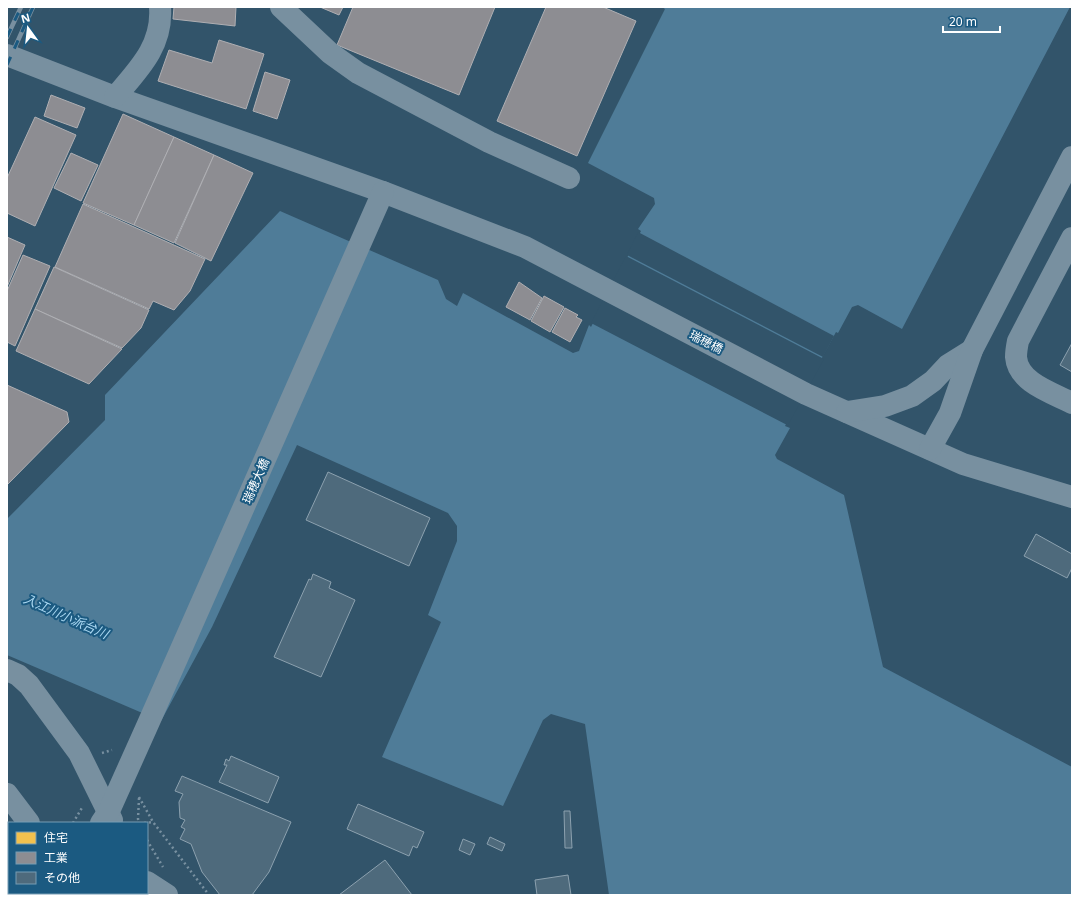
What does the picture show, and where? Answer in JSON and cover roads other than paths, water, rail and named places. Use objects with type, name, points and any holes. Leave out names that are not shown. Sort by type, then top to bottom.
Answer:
[{"type":"street","points":[[115,97],[144,63],[159,34],[160,7]]},
{"type":"street","points":[[281,7],[316,41],[358,73],[489,142],[569,178]]},
{"type":"street","name":"瑞穂橋","points":[[7,55],[115,97],[383,192],[525,247],[806,394],[963,464],[1072,497]]},
{"type":"street","points":[[930,449],[950,413],[972,350],[1072,157]]},
{"type":"street","name":"瑞穂大橋","points":[[108,819],[148,724],[383,192]]},
{"type":"street","points":[[1072,238],[1018,341],[1016,358],[1020,370],[1030,382],[1072,403]]},
{"type":"street","points":[[847,412],[884,406],[912,396],[933,381],[948,365],[972,350]]},
{"type":"street","points":[[7,670],[18,675],[30,685],[79,753],[108,819]]},
{"type":"street","points":[[7,794],[28,822]]},
{"type":"street","points":[[148,883],[167,895]]},
{"type":"water","name":"入江川小派台川","points":[[662,7],[1070,7],[902,329],[858,305],[852,307],[838,333],[836,332],[785,426],[790,428],[775,455],[777,459],[844,495],[883,667],[1072,767],[1072,895],[609,895],[585,724],[551,714],[543,720],[503,806],[382,757],[441,622],[428,615],[457,541],[457,526],[448,513],[297,445],[212,627],[161,721],[7,655],[7,519],[105,420],[105,395],[280,211],[438,280],[446,299],[457,306],[463,293],[573,353],[579,351],[589,325],[591,327],[641,231],[638,229],[655,204],[654,198],[588,163],[665,9]]},
{"type":"railway","points":[[7,37],[21,7]]},
{"type":"railway","points":[[7,65],[33,7]]}]
